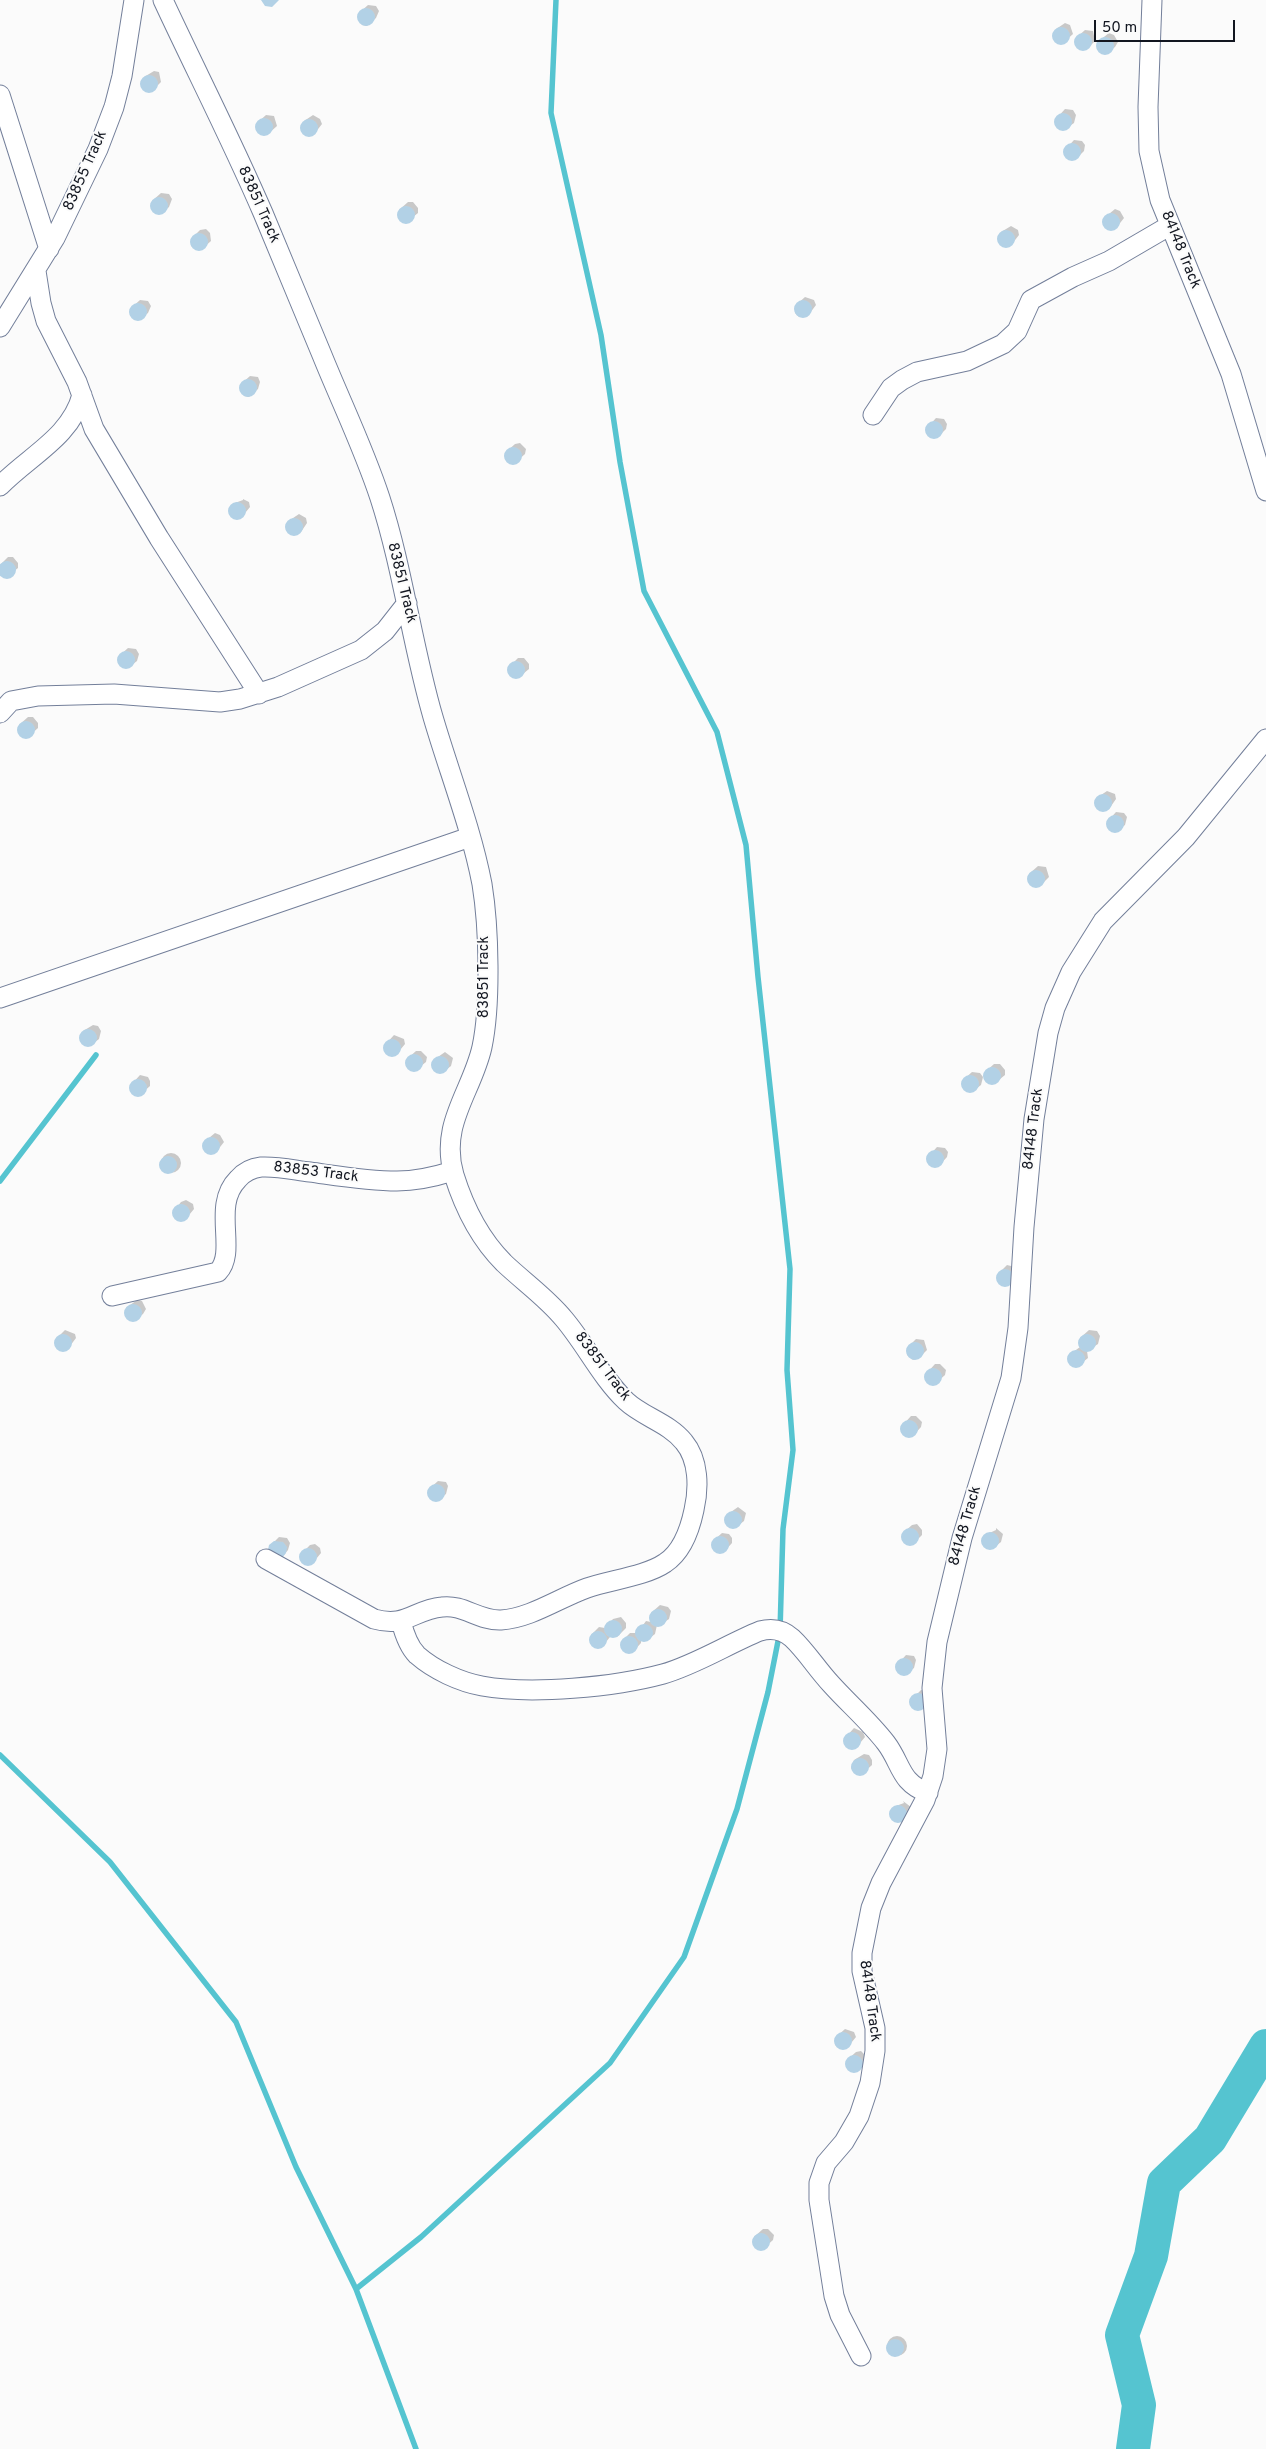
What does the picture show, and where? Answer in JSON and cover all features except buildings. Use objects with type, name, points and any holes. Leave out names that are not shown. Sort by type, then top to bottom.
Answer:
[{"type":"street","name":"83855 Track","points":[[0,328],[49,249],[98,149],[114,107],[122,76],[134,0]]},
{"type":"street","name":"83851 Track","points":[[163,0],[262,209],[380,497],[433,715],[470,837],[482,888],[488,1001],[482,1049],[459,1104],[453,1125],[451,1150],[453,1171],[475,1226],[503,1262],[555,1308],[626,1401],[641,1414],[673,1432],[685,1443],[694,1461],[696,1494],[688,1531],[680,1547],[665,1563],[581,1590],[539,1609],[507,1619],[480,1618],[454,1606],[439,1607],[390,1624],[374,1619],[266,1559]]},
{"type":"street","name":"84148 Track","points":[[1152,0],[1148,107],[1149,151],[1160,200],[1231,374],[1266,491]]},
{"type":"street","points":[[0,95],[49,249]]},
{"type":"street","points":[[873,415],[891,388],[902,380],[918,372],[968,361],[1003,344],[1017,332],[1031,300],[1073,277],[1110,262],[1169,226]]},
{"type":"street","points":[[36,271],[40,303],[46,321],[70,367],[94,429],[132,495],[260,694]]},
{"type":"street","points":[[0,486],[64,430],[78,410],[82,395]]},
{"type":"street","points":[[0,713],[11,701],[38,696],[114,694],[220,702],[260,694],[361,650],[386,630],[407,602]]},
{"type":"street","name":"84148 Track","points":[[861,2356],[840,2315],[834,2296],[819,2200],[819,2183],[826,2163],[844,2142],[859,2116],[870,2083],[875,2051],[875,2028],[862,1971],[862,1953],[871,1908],[885,1876],[928,1793],[937,1748],[932,1688],[938,1634],[962,1538],[1011,1378],[1018,1328],[1024,1227],[1034,1119],[1048,1033],[1055,1008],[1071,972],[1103,920],[1186,837],[1266,739]]},
{"type":"street","points":[[0,998],[470,837]]},
{"type":"street","name":"83853 Track","points":[[112,1296],[218,1272],[223,1267],[225,1258],[224,1225],[228,1196],[236,1181],[252,1169],[277,1167],[357,1179],[398,1181],[427,1180],[453,1171]]},
{"type":"street","points":[[402,1621],[406,1638],[416,1654],[429,1664],[462,1680],[480,1686],[506,1689],[564,1688],[662,1674],[760,1631],[771,1628],[791,1637],[831,1684],[866,1719],[887,1745],[906,1780],[915,1788],[928,1793]]},
{"type":"waterway","points":[[356,2289],[421,2237],[610,2063],[684,1957],[737,1809],[768,1692],[780,1631],[783,1529],[793,1450],[787,1370],[790,1269],[758,977],[746,845],[717,732],[644,591],[620,462],[601,335],[551,113],[556,0]]},
{"type":"waterway","points":[[0,1181],[96,1055]]},
{"type":"waterway","points":[[0,1755],[110,1862],[236,2022],[296,2167],[356,2289],[416,2449]]},
{"type":"waterway","points":[[1133,2449],[1139,2405],[1122,2335],[1151,2256],[1164,2183],[1210,2139],[1266,2046]]}]
